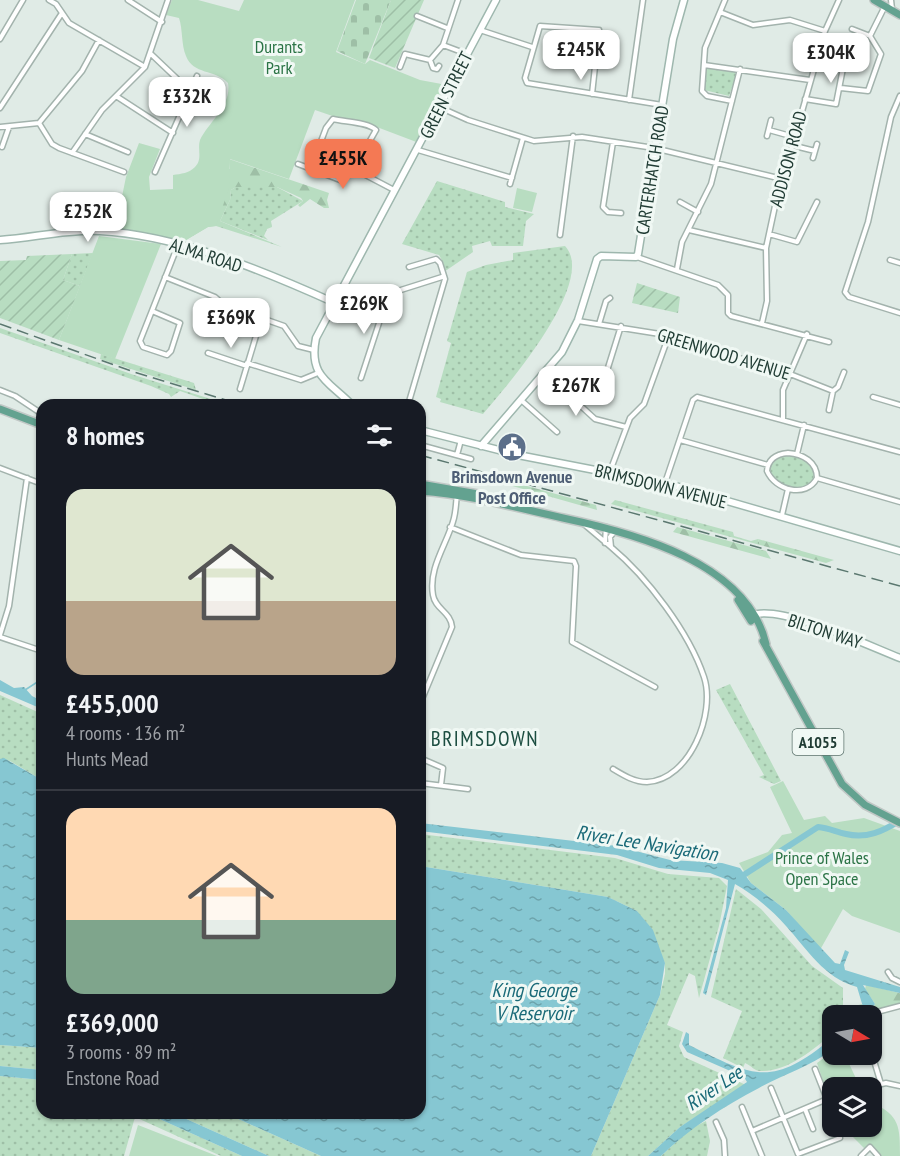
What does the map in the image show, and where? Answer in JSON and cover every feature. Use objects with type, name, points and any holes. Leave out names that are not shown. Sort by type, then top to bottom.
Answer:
[{"type":"main road","points":[[874,0],[890,5],[900,15]]},
{"type":"main road","points":[[0,409],[36,423]]},
{"type":"main road","name":"A1055","points":[[426,487],[503,502],[619,531],[680,552],[719,578],[750,616],[842,784],[865,805],[900,823]]},
{"type":"street","points":[[0,39],[23,0]]},
{"type":"street","points":[[49,0],[69,23],[145,68]]},
{"type":"street","points":[[128,0],[162,22]]},
{"type":"street","points":[[72,153],[116,96],[145,68],[168,0]]},
{"type":"street","points":[[430,60],[443,45],[458,0]]},
{"type":"street","name":"GREEN STREET","points":[[318,373],[314,350],[320,327],[355,269],[394,190],[418,150],[496,0]]},
{"type":"street","points":[[629,100],[643,0]]},
{"type":"street","name":"CARTERHATCH ROAD","points":[[481,446],[562,352],[578,320],[598,258],[636,257],[675,28],[684,0]]},
{"type":"street","points":[[725,0],[706,44],[704,94],[732,101]]},
{"type":"street","name":"ADDISON ROAD","points":[[762,323],[767,302],[766,248],[782,179],[825,31],[839,0]]},
{"type":"street","points":[[870,36],[890,5]]},
{"type":"street","points":[[720,12],[753,25],[790,20],[825,31]]},
{"type":"street","points":[[0,108],[62,13]]},
{"type":"street","points":[[417,16],[447,28]]},
{"type":"street","points":[[592,94],[599,30],[542,25],[536,32],[532,47],[525,78],[527,83],[592,94],[629,100],[663,105]]},
{"type":"street","points":[[842,88],[864,92],[870,88],[881,54],[870,36],[852,29]]},
{"type":"street","points":[[480,30],[532,47]]},
{"type":"street","points":[[0,127],[9,128],[39,123],[82,70],[99,40]]},
{"type":"street","points":[[443,45],[467,54]]},
{"type":"street","points":[[151,54],[191,92]]},
{"type":"street","points":[[400,67],[405,54],[430,60]]},
{"type":"street","points":[[805,99],[836,104],[842,88],[844,63],[818,55]]},
{"type":"street","points":[[430,60],[433,68],[437,69],[439,66]]},
{"type":"street","points":[[704,64],[810,80]]},
{"type":"street","points":[[677,269],[682,242],[710,190],[740,69]]},
{"type":"street","points":[[155,172],[197,76]]},
{"type":"street","points":[[116,96],[173,133]]},
{"type":"street","points":[[900,96],[891,117],[868,222],[845,291],[849,297],[900,313]]},
{"type":"street","points":[[440,107],[468,120],[534,141],[573,136],[613,142],[782,179]]},
{"type":"street","points":[[298,164],[340,180],[354,169],[376,130],[361,123],[350,124],[333,119],[311,168]]},
{"type":"street","points":[[767,136],[771,120]]},
{"type":"street","points":[[39,123],[52,144],[124,172]]},
{"type":"street","points":[[2,147],[9,128]]},
{"type":"street","points":[[769,130],[794,137]]},
{"type":"street","points":[[85,134],[128,152]]},
{"type":"street","points":[[560,235],[573,136]]},
{"type":"street","points":[[510,184],[523,138]]},
{"type":"street","points":[[613,142],[603,207],[608,212],[621,213]]},
{"type":"street","points":[[813,158],[817,144]]},
{"type":"street","points":[[792,145],[815,151]]},
{"type":"street","points":[[418,150],[512,178]]},
{"type":"street","points":[[354,169],[394,190]]},
{"type":"street","points":[[680,202],[698,212]]},
{"type":"street","points":[[769,234],[797,242],[817,202]]},
{"type":"street","points":[[689,230],[766,248]]},
{"type":"street","name":"ALMA ROAD","points":[[0,240],[100,231],[139,236],[178,245],[259,273],[335,303]]},
{"type":"street","points":[[152,311],[180,323],[171,351],[167,355],[140,344],[152,311],[165,277],[178,245]]},
{"type":"street","points":[[636,257],[677,269],[722,287],[728,295],[728,313],[731,316],[807,334],[829,342]]},
{"type":"street","points":[[409,267],[436,259],[440,263],[442,277],[445,279],[410,399]]},
{"type":"street","points":[[890,260],[900,263]]},
{"type":"street","points":[[165,277],[215,297],[225,306],[243,307]]},
{"type":"street","points":[[335,303],[347,307],[442,277]]},
{"type":"street","points":[[361,378],[379,323],[375,298]]},
{"type":"street","points":[[599,324],[610,298]]},
{"type":"street","points":[[223,312],[225,306]]},
{"type":"street","points":[[259,318],[263,308]]},
{"type":"street","points":[[253,315],[284,326],[298,346],[314,350]]},
{"type":"street","name":"GREENWOOD AVENUE","points":[[578,320],[669,335],[790,373],[833,391]]},
{"type":"street","points":[[606,374],[621,326]]},
{"type":"street","points":[[783,419],[783,390],[807,334]]},
{"type":"street","points":[[609,474],[630,418],[644,404],[669,335]]},
{"type":"street","points":[[240,389],[256,336]]},
{"type":"street","points":[[208,353],[297,379],[318,373],[346,399]]},
{"type":"street","points":[[829,410],[833,391],[844,372]]},
{"type":"street","points":[[545,373],[595,419],[626,427]]},
{"type":"street","points":[[0,390],[15,396],[36,410]]},
{"type":"street","points":[[665,483],[693,400],[697,397],[900,452]]},
{"type":"street","points":[[873,398],[900,405]]},
{"type":"street","points":[[521,400],[557,432]]},
{"type":"street","points":[[796,454],[804,425]]},
{"type":"street","name":"BRIMSDOWN AVENUE","points":[[426,431],[647,484],[665,483],[773,515],[783,515],[789,520],[900,551]]},
{"type":"street","points":[[457,455],[461,440]]},
{"type":"street","points":[[680,440],[768,465]]},
{"type":"street","points":[[426,447],[471,459]]},
{"type":"street","points":[[768,465],[777,455],[796,454],[814,465],[817,478]]},
{"type":"street","points":[[768,465],[772,479],[788,489],[807,488],[817,478]]},
{"type":"street","points":[[0,468],[36,482]]},
{"type":"street","points":[[27,478],[9,606],[0,636],[36,649]]},
{"type":"street","points":[[817,478],[900,502]]},
{"type":"street","points":[[783,515],[788,489]]},
{"type":"street","points":[[426,690],[452,627],[450,618],[434,600],[432,586],[434,573],[454,517],[458,493]]},
{"type":"street","points":[[576,519],[634,568],[671,616],[704,676],[708,698],[702,731],[672,772],[661,779],[643,782],[613,770]]},
{"type":"street","points":[[450,527],[521,555],[574,561],[576,566],[572,642],[655,687]]},
{"type":"street","points":[[605,543],[603,537],[606,527]]},
{"type":"street","points":[[611,547],[610,536],[619,531]]},
{"type":"street","name":"BILTON WAY","points":[[750,616],[765,612],[822,626],[900,658]]},
{"type":"street","points":[[426,761],[443,768],[441,785]]},
{"type":"street","points":[[426,784],[468,789]]},
{"type":"street","points":[[888,972],[892,978],[900,982]]},
{"type":"street","points":[[882,1011],[900,1006]]},
{"type":"street","points":[[815,1069],[822,1083]]},
{"type":"street","points":[[882,1084],[900,1086]]},
{"type":"street","points":[[771,1088],[800,1155],[840,1137]]},
{"type":"street","points":[[752,1131],[822,1102]]},
{"type":"street","points":[[742,1107],[762,1156]]},
{"type":"street","points":[[805,1109],[813,1129]]},
{"type":"street","points":[[716,1122],[724,1140],[726,1156]]},
{"type":"street","points":[[861,1156],[870,1147],[878,1156]]},
{"type":"green space","name":"Durants Park","points":[[172,0],[198,0],[239,11],[244,0],[355,0],[336,52],[365,64],[370,60],[420,80],[447,85],[419,143],[361,121],[347,121],[315,110],[289,179],[230,159],[229,188],[216,226],[208,227],[181,243],[153,235],[111,229],[119,211],[126,177],[139,143],[160,149],[149,177],[150,190],[173,189],[173,175],[188,172],[197,164],[200,140],[227,99],[228,83],[189,62],[184,51],[179,18],[166,15]]},
{"type":"green space","points":[[356,0],[391,0],[365,64],[337,51]]},
{"type":"green space","points":[[391,0],[424,0],[395,68],[369,58]]},
{"type":"green space","points":[[706,66],[735,69],[735,79],[729,96],[704,90]]},
{"type":"green space","points":[[229,159],[329,193],[327,200],[329,208],[324,208],[310,199],[300,207],[298,205],[303,201],[301,198],[277,187],[236,187],[231,190],[230,200],[220,221],[282,247],[216,226],[208,227],[181,243],[163,209],[182,178],[194,171],[230,169]]},
{"type":"green space","points":[[437,181],[505,202],[505,207],[534,214],[526,221],[523,246],[492,246],[490,241],[472,246],[473,252],[444,272],[444,264],[439,255],[402,244]]},
{"type":"green space","points":[[259,185],[277,187],[303,201],[271,221],[272,227],[267,229],[264,236],[268,240],[220,221],[230,200],[231,190],[236,187]]},
{"type":"green space","points":[[517,188],[537,193],[532,212],[513,208]]},
{"type":"green space","points":[[99,236],[161,244],[115,359],[59,340]]},
{"type":"green space","points":[[565,246],[572,262],[569,283],[560,307],[545,333],[510,381],[483,414],[440,402],[441,399],[436,397],[451,343],[447,341],[467,272],[486,265],[513,260],[513,253]]},
{"type":"green space","points":[[93,253],[80,286],[63,280],[72,254]]},
{"type":"green space","points":[[72,254],[63,280],[80,286],[59,340],[0,318],[0,261],[26,260],[27,256]]},
{"type":"green space","points":[[637,283],[680,297],[678,313],[632,303]]},
{"type":"green space","points":[[0,328],[211,399],[203,399],[180,391],[171,397],[151,386],[0,333]]},
{"type":"green space","points":[[101,354],[194,383],[196,390],[100,359]]},
{"type":"green space","points":[[785,455],[799,457],[809,464],[815,471],[812,483],[792,487],[780,483],[775,478],[769,465],[778,457]]},
{"type":"green space","points":[[472,471],[596,505],[597,510],[470,474]]},
{"type":"green space","points":[[615,500],[733,532],[734,536],[751,541],[758,539],[760,545],[611,504]]},
{"type":"green space","points":[[677,527],[766,551],[771,559],[673,532]]},
{"type":"green space","points":[[758,539],[834,560],[826,563],[760,545]]},
{"type":"green space","points":[[730,684],[781,781],[774,784],[759,777],[764,775],[716,690]]},
{"type":"green space","points":[[0,695],[36,711],[36,776],[10,761],[0,759]]},
{"type":"green space","name":"Prince of Wales Open Space","points":[[783,781],[804,820],[825,816],[832,823],[864,818],[900,831],[900,933],[852,916],[843,909],[820,950],[786,910],[751,883],[739,863],[768,852],[782,835],[792,833],[770,787]]},
{"type":"green space","points":[[426,835],[615,858],[668,874],[719,878],[727,886],[719,926],[699,998],[695,976],[689,973],[667,1025],[683,1032],[679,1046],[684,1057],[746,1085],[680,1127],[648,1156],[591,1156],[660,995],[665,974],[665,963],[637,911],[608,897],[426,867]]},
{"type":"green space","points":[[736,889],[761,909],[812,966],[843,988],[843,1005],[822,1005],[822,1042],[790,1064],[781,1068],[759,1071],[745,1063],[743,1068],[723,1058],[742,1011],[711,997]]},
{"type":"green space","points":[[866,985],[900,993],[900,1004],[882,1009],[882,1005],[874,1005],[865,989]]},
{"type":"green space","points":[[0,1045],[36,1048],[36,1069],[0,1066]]},
{"type":"green space","points":[[822,1059],[822,1065],[850,1065],[855,1077],[822,1078],[817,1063]]},
{"type":"green space","points":[[0,1076],[36,1079],[36,1119],[134,1119],[124,1156],[0,1156]]},
{"type":"green space","points":[[882,1109],[897,1123],[900,1156],[880,1156],[870,1146],[864,1148],[853,1137],[882,1137]]},
{"type":"green space","points":[[139,1119],[159,1119],[242,1156],[221,1156]]},
{"type":"green space","points":[[186,1119],[238,1119],[321,1156],[269,1156]]},
{"type":"green space","points":[[706,1121],[710,1141],[707,1156],[661,1156],[690,1129]]},
{"type":"green space","points":[[138,1125],[217,1156],[129,1156]]},
{"type":"water","points":[[0,680],[14,688],[24,687],[36,698],[36,706],[0,691]]},
{"type":"water","points":[[4,758],[36,777],[36,1048],[0,1045],[0,759]]},
{"type":"water","points":[[426,824],[617,846],[670,860],[722,863],[740,868],[751,883],[786,910],[835,963],[840,964],[845,950],[849,952],[844,965],[845,970],[900,987],[900,993],[863,985],[875,1004],[862,1005],[857,987],[845,983],[826,970],[774,914],[735,884],[706,995],[703,993],[726,908],[728,880],[710,873],[659,868],[617,855],[426,832]]},
{"type":"water","name":"King George V Reservoir","points":[[426,867],[608,897],[637,911],[653,930],[665,963],[660,995],[591,1156],[321,1156],[238,1119],[426,1119]]},
{"type":"water","points":[[686,1032],[689,1034],[689,1045],[730,1064],[762,1072],[778,1071],[793,1065],[822,1046],[822,1056],[720,1110],[695,1127],[661,1156],[648,1156],[680,1127],[747,1082],[744,1077],[687,1052],[682,1044]]},
{"type":"water","points":[[0,1066],[36,1069],[36,1079],[0,1076]]},
{"type":"water","points":[[159,1119],[186,1119],[269,1156],[242,1156]]},
{"type":"waterway","points":[[25,690],[36,683]]},
{"type":"waterway","points":[[739,878],[818,827],[846,834],[868,835],[899,821]]},
{"type":"railway","points":[[0,324],[134,372],[222,399]]},
{"type":"railway","points":[[426,457],[900,586]]},
{"type":"place","name":"Brimsdown Avenue Post Office","points":[[512,447]]},
{"type":"district","name":"BRIMSDOWN","points":[[485,738]]},
{"type":"water label","name":"River Lee Navigation","points":[[647,843]]},
{"type":"water label","name":"River Lee","points":[[714,1088]]}]
